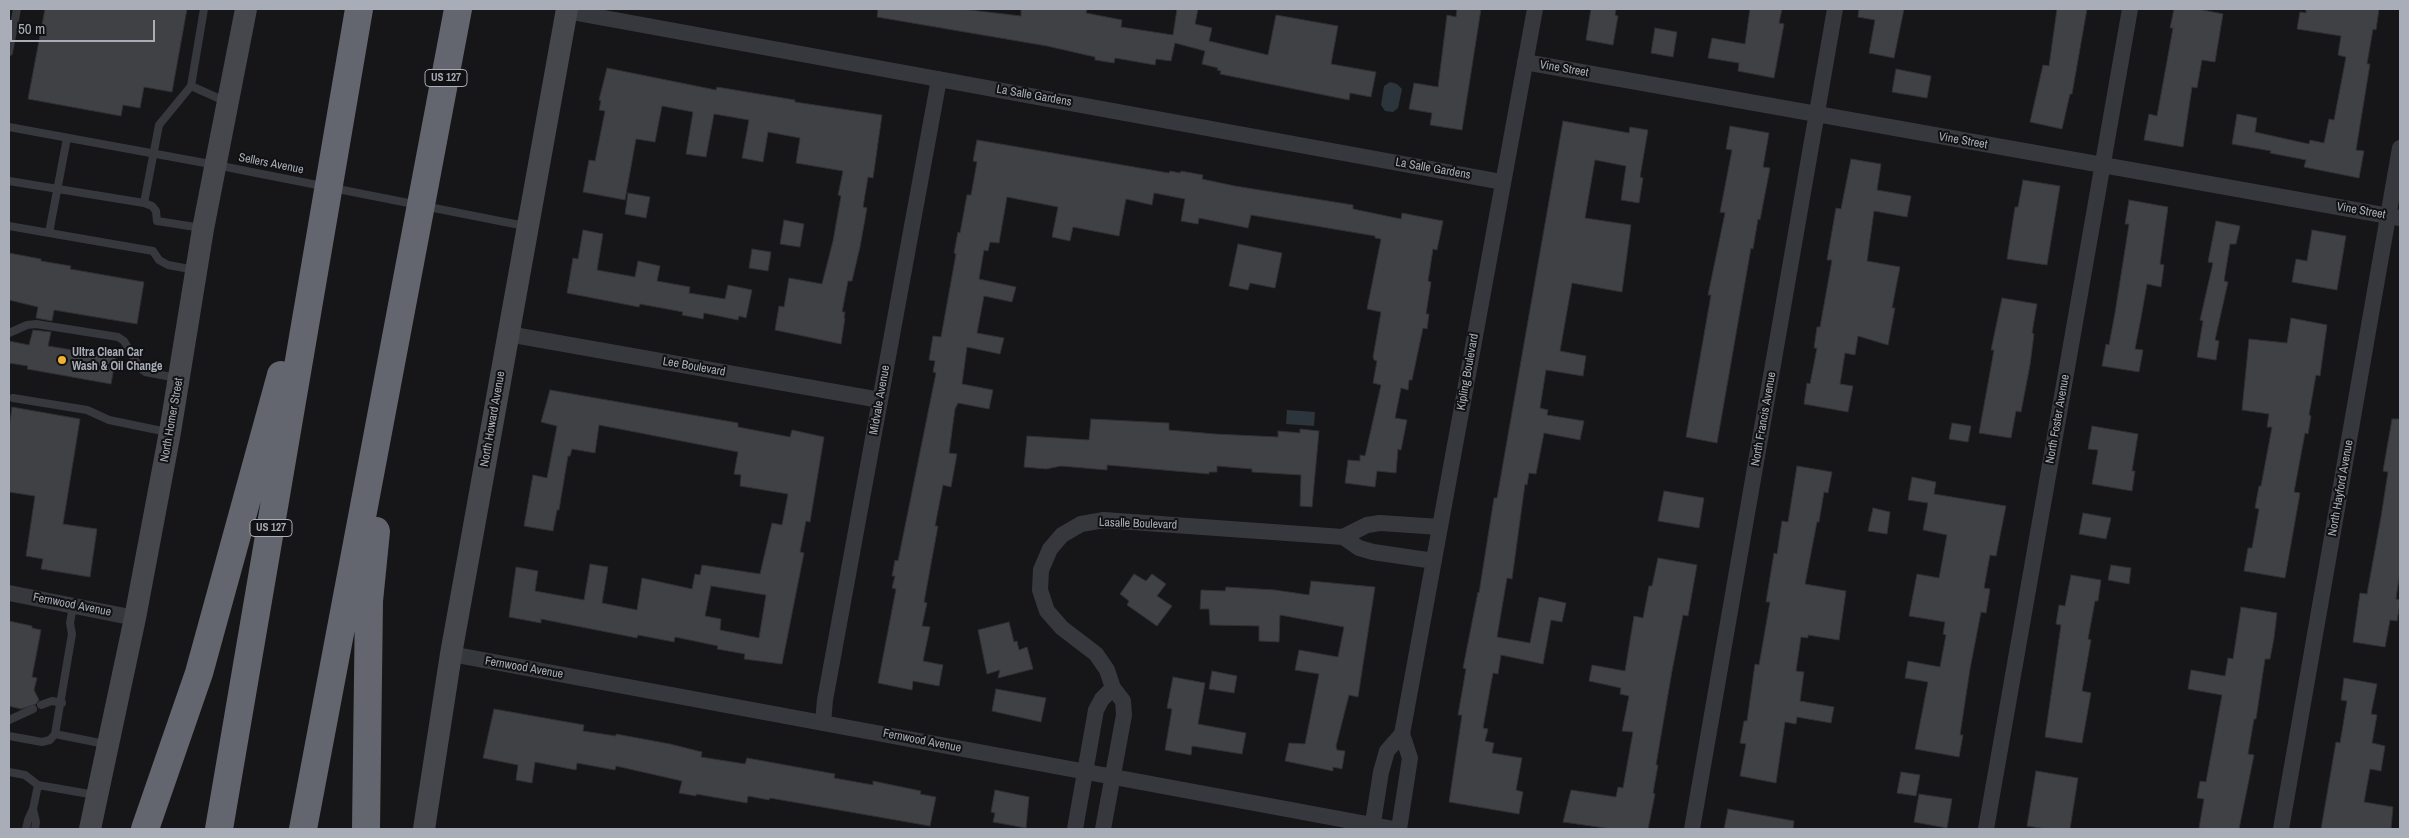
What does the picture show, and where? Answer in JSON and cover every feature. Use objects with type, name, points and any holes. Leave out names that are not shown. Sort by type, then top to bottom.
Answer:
[{"type":"highway","name":"US 127","points":[[219,829],[359,9]]},
{"type":"highway","name":"US 127","points":[[303,829],[458,9]]},
{"type":"highway","points":[[145,829],[205,655],[323,227]]},
{"type":"highway","points":[[366,829],[369,601],[415,243]]},
{"type":"street","name":"North Homer Street","points":[[90,829],[135,618],[170,432],[204,229],[246,9]]},
{"type":"street","name":"Kipling Boulevard","points":[[1398,829],[1410,758],[1402,734],[1535,9]]},
{"type":"street","name":"North Francis Avenue","points":[[1692,829],[1835,9]]},
{"type":"street","name":"North Foster Avenue","points":[[1986,829],[2130,9]]},
{"type":"street","name":"La Salle Gardens","points":[[566,10],[1502,182]]},
{"type":"street","name":"North Howard Avenue","points":[[424,829],[451,654],[566,10]]},
{"type":"street","name":"Vine Street","points":[[1525,62],[2395,217]]},
{"type":"street","name":"Midvale Avenue","points":[[823,722],[825,700],[939,79]]},
{"type":"street","name":"North Hayford Avenue","points":[[2281,829],[2395,217],[2400,148]]},
{"type":"street","name":"Lee Boulevard","points":[[508,334],[880,400]]},
{"type":"street","name":"Lasalle Boulevard","points":[[1103,829],[1114,778],[1124,715],[1123,700],[1113,688],[1107,670],[1096,654],[1062,628],[1047,611],[1040,590],[1041,570],[1050,550],[1062,535],[1081,524],[1104,520],[1342,537],[1359,548],[1373,552],[1434,561]]},
{"type":"street","name":"Lasalle Boulevard","points":[[1342,537],[1367,525],[1380,523],[1440,527]]},
{"type":"street","name":"Fernwood Avenue","points":[[9,592],[135,618]]},
{"type":"street","name":"Fernwood Avenue","points":[[451,654],[823,722],[1372,828],[1394,829]]},
{"type":"street","points":[[1074,829],[1096,710],[1102,699],[1113,688]]},
{"type":"street","name":"Kipling Boulevard","points":[[1372,828],[1381,772],[1387,751],[1402,734]]},
{"type":"lane","points":[[9,52],[17,9]]},
{"type":"lane","points":[[144,203],[159,125],[191,86],[204,9]]},
{"type":"lane","points":[[191,86],[227,103]]},
{"type":"lane","name":"Sellers Avenue","points":[[9,127],[216,165],[527,227]]},
{"type":"lane","points":[[49,233],[67,138]]},
{"type":"lane","points":[[9,180],[144,203],[152,206],[156,211],[157,221],[204,229]]},
{"type":"lane","points":[[9,226],[153,251],[159,260],[168,265],[197,270]]},
{"type":"lane","points":[[9,333],[27,325],[36,324],[118,337],[124,341],[140,368],[145,372],[179,378]]},
{"type":"lane","points":[[13,398],[87,410],[109,420],[170,432]]},
{"type":"lane","points":[[9,736],[42,742],[50,740],[55,734],[62,703],[63,680],[72,634],[70,623],[73,605]]},
{"type":"lane","points":[[41,705],[52,701],[62,703]]},
{"type":"lane","points":[[9,720],[33,709]]},
{"type":"lane","points":[[55,734],[107,744]]},
{"type":"lane","points":[[9,772],[25,776],[38,785],[97,796]]},
{"type":"lane","points":[[26,829],[33,810],[38,785]]},
{"type":"lane","points":[[33,810],[36,822],[35,829]]},
{"type":"shaded area","points":[[1390,82],[1397,84],[1402,89],[1398,108],[1393,112],[1385,111],[1381,105],[1384,86]]},
{"type":"shaded area","points":[[1287,410],[1315,412],[1314,426],[1286,424]]},
{"type":"building","points":[[45,9],[187,9],[172,92],[144,87],[140,108],[123,105],[121,116],[28,99]]},
{"type":"building","points":[[878,9],[962,9],[1021,16],[1021,9],[1087,9],[1086,13],[1122,20],[1121,27],[1173,35],[1177,9],[1198,9],[1195,24],[1212,28],[1209,41],[1268,55],[1276,15],[1338,26],[1331,64],[1376,72],[1371,97],[1350,93],[1349,100],[1220,74],[1221,71],[1217,70],[1218,68],[1202,64],[1205,51],[1175,43],[1171,61],[1156,59],[1155,65],[1115,58],[1114,63],[1095,60],[1095,57],[1047,46],[877,17]]},
{"type":"building","points":[[1457,9],[1481,9],[1462,130],[1430,125],[1432,113],[1409,109],[1414,83],[1438,87],[1447,15],[1456,17]]},
{"type":"building","points":[[1591,9],[1616,9],[1615,15],[1618,16],[1613,45],[1586,40]]},
{"type":"building","points":[[1750,9],[1782,9],[1779,23],[1784,24],[1774,78],[1738,71],[1739,63],[1708,58],[1712,38],[1745,44]]},
{"type":"building","points":[[1859,9],[1904,9],[1894,58],[1869,53],[1875,20],[1858,17]]},
{"type":"building","points":[[2057,9],[2087,9],[2072,94],[2070,94],[2062,129],[2030,122],[2043,65],[2049,66]]},
{"type":"building","points":[[2174,9],[2198,9],[2223,14],[2215,62],[2202,60],[2197,88],[2192,87],[2183,147],[2144,140],[2149,114],[2157,116],[2173,28],[2170,28]]},
{"type":"building","points":[[2306,9],[2379,9],[2376,30],[2373,29],[2367,64],[2370,64],[2356,150],[2364,151],[2359,178],[2304,167],[2306,160],[2232,144],[2237,114],[2257,118],[2255,132],[2309,144],[2310,140],[2324,143],[2329,119],[2334,120],[2346,57],[2338,55],[2341,36],[2297,29],[2300,12],[2306,13]]},
{"type":"building","points":[[1655,28],[1677,32],[1673,57],[1651,53]]},
{"type":"building","points":[[607,68],[716,90],[717,87],[795,100],[795,102],[882,115],[873,178],[868,177],[863,207],[867,208],[860,247],[852,281],[848,281],[842,312],[845,312],[845,318],[841,344],[775,330],[779,306],[784,307],[789,278],[822,284],[833,241],[841,196],[838,195],[843,171],[796,163],[800,138],[768,132],[763,162],[742,158],[749,120],[714,114],[706,157],[686,154],[693,112],[662,106],[655,142],[636,139],[625,200],[583,192],[589,160],[595,161],[605,111],[599,110],[601,101],[599,100]]},
{"type":"building","points":[[1896,69],[1931,76],[1927,98],[1892,92]]},
{"type":"building","points":[[1563,121],[1629,133],[1630,127],[1648,130],[1640,177],[1643,178],[1639,203],[1621,200],[1626,166],[1595,160],[1585,218],[1631,225],[1622,292],[1572,283],[1560,351],[1586,356],[1583,376],[1546,370],[1540,408],[1548,410],[1547,415],[1584,421],[1580,440],[1544,433],[1536,474],[1529,473],[1527,485],[1525,484],[1512,579],[1507,578],[1497,637],[1530,643],[1539,597],[1566,603],[1562,622],[1551,620],[1543,664],[1501,655],[1498,674],[1493,673],[1483,728],[1488,729],[1485,741],[1494,743],[1492,753],[1522,758],[1516,790],[1523,792],[1519,814],[1449,802],[1462,715],[1458,715],[1466,669],[1463,668],[1479,593],[1494,498],[1497,498]]},
{"type":"building","points":[[1730,126],[1769,133],[1763,167],[1770,168],[1760,220],[1758,219],[1753,249],[1751,248],[1717,443],[1686,437],[1711,295],[1708,295],[1725,213],[1720,212],[1732,150],[1726,149]]},
{"type":"building","points":[[977,140],[1169,173],[1170,171],[1180,173],[1181,171],[1203,175],[1202,179],[1353,205],[1353,209],[1401,219],[1402,213],[1443,221],[1437,250],[1433,249],[1428,281],[1431,282],[1426,314],[1429,314],[1427,329],[1423,328],[1412,380],[1409,380],[1408,390],[1401,388],[1395,418],[1407,420],[1401,450],[1398,449],[1396,473],[1377,471],[1375,487],[1345,483],[1348,460],[1360,461],[1360,455],[1365,456],[1381,385],[1373,383],[1377,361],[1373,357],[1381,312],[1367,309],[1381,239],[1375,238],[1375,236],[1251,215],[1248,228],[1199,218],[1198,224],[1181,221],[1185,199],[1154,193],[1152,205],[1126,199],[1119,236],[1073,227],[1070,241],[1052,237],[1058,207],[1007,197],[999,243],[990,242],[988,251],[984,250],[979,279],[1016,287],[1012,302],[984,296],[977,333],[1004,338],[1000,354],[967,347],[962,384],[993,390],[989,409],[958,403],[955,409],[949,453],[957,454],[951,487],[943,485],[935,526],[938,526],[924,602],[927,603],[922,626],[930,627],[923,661],[943,665],[939,686],[913,681],[912,690],[878,683],[896,589],[892,588],[895,576],[892,576],[895,560],[898,561],[936,373],[933,372],[935,361],[929,360],[933,336],[941,337],[956,254],[954,253],[958,232],[960,233],[967,195],[971,195],[977,162],[973,161]]},
{"type":"building","points":[[1851,159],[1881,164],[1877,190],[1911,196],[1907,217],[1874,211],[1867,261],[1900,267],[1892,308],[1895,308],[1888,345],[1858,336],[1855,355],[1845,353],[1840,384],[1853,386],[1848,412],[1804,404],[1807,383],[1810,384],[1817,348],[1814,348],[1817,327],[1820,327],[1832,260],[1827,260],[1836,208],[1841,209]]},
{"type":"building","points":[[2023,180],[2060,186],[2047,265],[2007,259],[2015,207],[2018,207]]},
{"type":"building","points":[[628,193],[650,197],[646,218],[625,214]]},
{"type":"building","points":[[2129,200],[2168,207],[2160,264],[2164,265],[2161,287],[2147,284],[2135,349],[2143,350],[2139,372],[2102,366],[2106,344],[2109,345],[2115,313],[2129,224],[2125,224]]},
{"type":"building","points":[[784,220],[804,224],[800,247],[780,244]]},
{"type":"building","points":[[2216,221],[2240,226],[2236,244],[2230,244],[2224,281],[2228,282],[2215,340],[2219,341],[2216,360],[2197,357],[2203,321],[2200,320],[2213,263],[2208,262]]},
{"type":"building","points":[[583,230],[603,234],[597,270],[635,277],[638,261],[660,266],[657,281],[690,287],[689,293],[725,299],[728,285],[752,290],[746,318],[739,316],[738,320],[704,313],[703,319],[682,315],[683,312],[640,304],[639,307],[567,293],[573,258],[578,259]]},
{"type":"building","points":[[2312,230],[2346,236],[2337,290],[2292,282],[2296,259],[2307,261]]},
{"type":"building","points":[[1238,244],[1282,253],[1275,288],[1250,283],[1248,290],[1229,286]]},
{"type":"building","points":[[752,249],[771,252],[768,271],[749,268]]},
{"type":"building","points":[[9,253],[71,266],[70,269],[144,282],[137,324],[54,310],[52,321],[36,318],[38,307],[9,300]]},
{"type":"building","points":[[2002,298],[2037,304],[2032,333],[2034,334],[2030,365],[2021,412],[2016,411],[2011,438],[1979,433],[1994,350],[1991,350]]},
{"type":"building","points":[[2291,318],[2327,325],[2320,376],[2316,375],[2309,415],[2311,416],[2308,434],[2305,433],[2294,492],[2300,493],[2285,578],[2244,571],[2248,548],[2252,548],[2259,509],[2255,508],[2272,427],[2267,427],[2269,414],[2242,410],[2249,339],[2287,343]]},
{"type":"building","name":"Ultra Clean Car Wash & Oil Change","points":[[33,330],[51,332],[48,346],[116,357],[111,384],[27,369],[28,366],[9,363],[9,341],[29,345]]},
{"type":"building","points":[[550,390],[738,423],[738,427],[790,437],[792,430],[824,437],[810,522],[806,521],[800,552],[804,553],[782,664],[744,659],[745,654],[717,649],[718,646],[675,637],[674,642],[638,635],[637,638],[541,619],[541,623],[509,617],[516,567],[538,571],[535,591],[584,600],[590,564],[608,567],[602,603],[637,610],[642,578],[692,589],[695,574],[700,575],[702,565],[760,574],[772,523],[782,525],[788,494],[740,486],[741,475],[734,474],[738,452],[599,425],[595,453],[572,449],[570,456],[568,456],[559,510],[557,510],[553,531],[524,526],[533,475],[547,478],[557,426],[541,422]],"holes":[[[711,586],[766,595],[759,638],[720,630],[721,619],[705,616]]]},
{"type":"building","points":[[12,407],[80,419],[63,524],[97,529],[90,577],[41,569],[43,559],[26,556],[35,496],[9,492],[9,428]]},
{"type":"building","points":[[1091,419],[1169,423],[1169,430],[1215,434],[1278,437],[1278,431],[1300,433],[1300,429],[1319,431],[1312,507],[1300,506],[1301,475],[1252,472],[1252,469],[1217,466],[1217,472],[1209,472],[1209,474],[1107,465],[1107,470],[1061,466],[1046,469],[1024,467],[1027,436],[1089,440]]},
{"type":"building","points":[[2392,419],[2400,419],[2400,571],[2396,599],[2400,600],[2400,603],[2397,621],[2390,620],[2385,647],[2353,642],[2360,593],[2367,594],[2381,517],[2388,472],[2383,471]]},
{"type":"building","points":[[1952,423],[1971,426],[1968,442],[1949,439]]},
{"type":"building","points":[[2092,426],[2138,434],[2132,471],[2135,471],[2132,491],[2092,484],[2098,450],[2088,449]]},
{"type":"building","points":[[1797,466],[1832,472],[1828,493],[1824,492],[1805,584],[1846,591],[1839,640],[1808,635],[1808,638],[1801,637],[1796,671],[1804,672],[1800,701],[1834,707],[1831,723],[1797,717],[1796,724],[1785,722],[1776,783],[1740,776],[1746,744],[1740,743],[1744,721],[1747,721],[1755,664],[1759,665],[1770,602],[1766,602],[1774,553],[1777,554],[1782,521],[1788,522]]},
{"type":"building","points":[[1912,477],[1936,482],[1934,494],[2006,506],[1996,556],[1990,555],[1984,588],[1990,589],[1986,613],[1981,612],[1970,669],[1960,735],[1963,735],[1959,757],[1915,749],[1928,682],[1905,678],[1908,661],[1940,667],[1946,635],[1943,634],[1945,622],[1909,616],[1917,574],[1939,578],[1947,535],[1923,530],[1928,503],[1908,500]]},
{"type":"building","points":[[1664,491],[1704,498],[1699,528],[1658,521]]},
{"type":"building","points":[[1873,508],[1890,512],[1887,534],[1868,531]]},
{"type":"building","points":[[2083,513],[2111,518],[2106,539],[2079,534]]},
{"type":"building","points":[[1658,558],[1697,565],[1688,616],[1683,615],[1672,671],[1656,765],[1658,765],[1653,793],[1655,794],[1648,829],[1612,829],[1563,822],[1571,790],[1616,797],[1618,787],[1623,788],[1633,732],[1622,731],[1629,696],[1620,694],[1621,688],[1589,681],[1592,665],[1625,671],[1634,616],[1643,618],[1649,586],[1652,586]]},
{"type":"building","points":[[2111,565],[2131,568],[2129,584],[2108,580]]},
{"type":"building","points":[[1134,574],[1146,581],[1152,574],[1166,584],[1157,596],[1172,606],[1157,626],[1127,605],[1129,601],[1120,594]]},
{"type":"building","points":[[2071,575],[2101,580],[2098,601],[2095,601],[2088,639],[2091,640],[2082,691],[2091,693],[2082,743],[2045,737],[2061,625],[2056,624],[2059,605],[2065,606]]},
{"type":"building","points":[[1311,581],[1375,587],[1358,697],[1349,695],[1336,746],[1337,750],[1345,751],[1342,769],[1333,767],[1333,771],[1285,761],[1289,743],[1305,744],[1319,674],[1295,670],[1299,650],[1338,657],[1344,627],[1280,615],[1279,642],[1259,641],[1259,626],[1210,625],[1209,609],[1200,609],[1201,590],[1225,591],[1226,587],[1275,590],[1309,595]]},
{"type":"building","points":[[2241,607],[2277,613],[2270,659],[2265,659],[2256,719],[2254,719],[2248,754],[2254,755],[2239,829],[2199,828],[2204,799],[2197,798],[2200,781],[2206,782],[2222,695],[2188,689],[2191,670],[2225,676],[2228,658],[2233,659]]},
{"type":"building","points":[[9,621],[41,630],[32,677],[37,678],[34,690],[39,700],[36,704],[21,709],[9,706]]},
{"type":"building","points":[[1009,622],[1014,642],[1017,641],[1019,650],[1027,647],[1033,669],[998,678],[1000,670],[987,674],[978,630]]},
{"type":"building","points":[[1212,671],[1237,676],[1234,693],[1209,689]]},
{"type":"building","points":[[1173,677],[1205,683],[1198,724],[1246,733],[1242,754],[1192,746],[1191,755],[1165,750],[1172,709],[1167,708]]},
{"type":"building","points":[[2344,678],[2377,684],[2371,714],[2377,715],[2372,743],[2385,746],[2381,771],[2370,769],[2364,802],[2393,807],[2391,829],[2321,829],[2336,742],[2340,743],[2347,701],[2341,700]]},
{"type":"building","points":[[996,689],[1046,698],[1041,722],[992,711]]},
{"type":"building","points":[[494,709],[584,725],[583,731],[616,736],[616,734],[670,744],[702,752],[701,757],[745,764],[747,758],[835,774],[834,778],[873,785],[873,781],[921,791],[920,794],[936,797],[930,826],[770,798],[769,800],[748,796],[747,803],[679,793],[682,781],[616,766],[615,770],[577,763],[576,770],[535,762],[532,783],[516,780],[518,765],[483,758]]},
{"type":"building","points":[[2036,771],[2078,778],[2070,829],[2047,829],[2027,826]]},
{"type":"building","points":[[1901,772],[1920,775],[1916,796],[1897,793]]},
{"type":"building","points":[[995,790],[1029,797],[1026,828],[993,822],[995,813],[991,812]]},
{"type":"building","points":[[1919,794],[1952,799],[1947,828],[1914,822]]},
{"type":"building","points":[[1728,809],[1794,821],[1793,829],[1724,829]]},
{"type":"place","name":"Ultra Clean Car Wash & Oil Change","points":[[62,360]]}]
